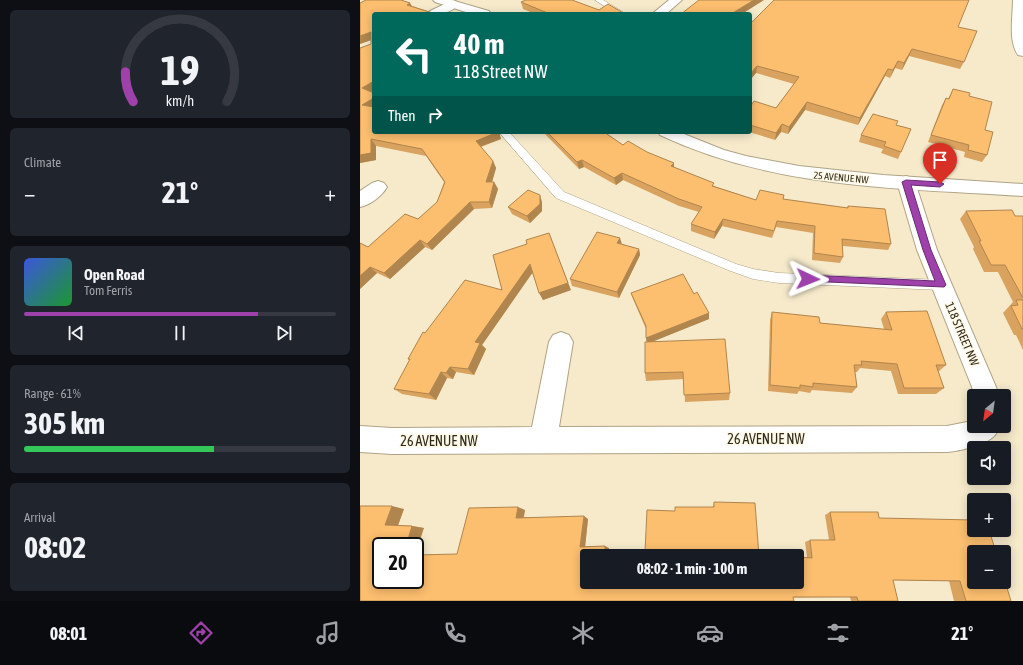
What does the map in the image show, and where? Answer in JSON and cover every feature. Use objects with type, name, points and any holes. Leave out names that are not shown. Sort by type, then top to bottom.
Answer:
[{"type":"street","points":[[439,0],[479,12]]},
{"type":"street","points":[[661,12],[676,0]]},
{"type":"street","points":[[1019,0],[1019,36],[1023,52]]},
{"type":"street","points":[[438,12],[453,4]]},
{"type":"street","name":"25 AVENUE NW","points":[[671,134],[707,150],[766,167],[833,177],[1023,190]]},
{"type":"street","name":"118 STREET NW","points":[[906,182],[927,250],[984,389]]},
{"type":"street","points":[[360,201],[378,187]]},
{"type":"street","points":[[543,440],[561,342]]},
{"type":"street","name":"26 AVENUE NW","points":[[360,439],[392,441],[946,438],[964,437],[976,433]]},
{"type":"lane","points":[[598,0],[619,12]]},
{"type":"lane","points":[[506,134],[560,195],[732,267],[753,274],[779,278],[941,285]]},
{"type":"building","points":[[366,0],[401,0],[410,3],[407,5],[430,12],[372,12],[372,82],[362,88],[372,92],[372,99],[362,105],[372,107],[372,134],[493,134],[476,141],[493,161],[486,182],[494,182],[489,202],[470,202],[427,244],[420,240],[384,273],[370,267],[360,276],[360,243],[368,247],[405,214],[418,219],[437,202],[445,182],[422,149],[371,139],[371,153],[360,155],[360,48],[371,44],[371,32],[360,36],[360,3]]},
{"type":"building","points":[[526,0],[572,0],[599,10],[608,4],[622,12],[545,12],[521,2]]},
{"type":"building","points":[[699,0],[754,0],[734,12],[684,12]]},
{"type":"building","points":[[774,0],[969,0],[958,27],[977,31],[964,62],[912,49],[904,63],[898,61],[893,70],[888,69],[860,118],[807,102],[789,127],[782,124],[776,133],[752,126],[752,104],[754,101],[776,108],[799,77],[757,66],[752,72],[752,22]]},
{"type":"building","points":[[953,89],[970,93],[969,96],[992,102],[985,130],[993,132],[987,155],[968,150],[969,145],[931,135],[946,98],[949,99]]},
{"type":"building","points":[[873,114],[898,121],[896,125],[911,129],[901,152],[884,146],[886,142],[861,135]]},
{"type":"building","points":[[549,134],[607,134],[623,145],[628,141],[647,152],[674,163],[671,166],[714,183],[712,186],[756,200],[760,190],[784,195],[783,199],[848,208],[848,206],[885,209],[891,244],[842,239],[843,257],[814,253],[815,226],[777,221],[774,231],[723,219],[715,232],[691,224],[702,207],[679,199],[622,173],[614,178],[582,160],[577,162]]},
{"type":"building","points":[[528,190],[540,195],[540,204],[527,216],[508,207]]},
{"type":"building","points":[[1012,210],[1015,216],[1023,216],[1023,298],[1005,265],[991,265],[966,211]]},
{"type":"building","points":[[597,232],[620,238],[617,243],[639,249],[617,292],[570,279]]},
{"type":"building","points":[[549,233],[568,283],[539,293],[530,264],[475,342],[480,343],[468,369],[450,367],[446,373],[441,372],[429,394],[394,389],[423,332],[425,333],[465,280],[502,290],[493,255],[527,244],[526,240]]},
{"type":"building","points":[[683,274],[694,294],[697,292],[709,313],[646,338],[646,326],[631,293]]},
{"type":"building","points":[[1016,300],[1023,300],[1023,329],[1011,306],[1018,305]]},
{"type":"building","points":[[927,311],[946,365],[936,365],[944,388],[904,388],[897,364],[861,361],[862,365],[854,365],[857,387],[813,383],[813,387],[800,385],[800,388],[770,385],[772,312],[819,317],[820,323],[892,330],[886,312]]},
{"type":"building","points":[[725,339],[730,393],[684,395],[683,372],[645,373],[645,342]]},
{"type":"building","points":[[714,502],[755,503],[758,549],[645,549],[647,510],[675,511],[675,507],[714,507]]},
{"type":"building","points":[[360,506],[392,506],[385,525],[412,526],[409,537],[372,537],[372,589],[424,589],[424,555],[457,554],[469,508],[518,507],[516,518],[584,516],[580,547],[605,546],[605,549],[580,549],[580,589],[804,589],[804,557],[812,558],[810,540],[835,540],[830,512],[878,512],[879,518],[967,520],[967,537],[991,537],[994,545],[967,545],[967,589],[1007,589],[1011,601],[966,601],[960,581],[893,580],[898,601],[858,601],[857,597],[793,597],[794,601],[360,601]]},
{"type":"route","points":[[808,279],[941,285],[927,250],[906,182],[940,184]]}]
